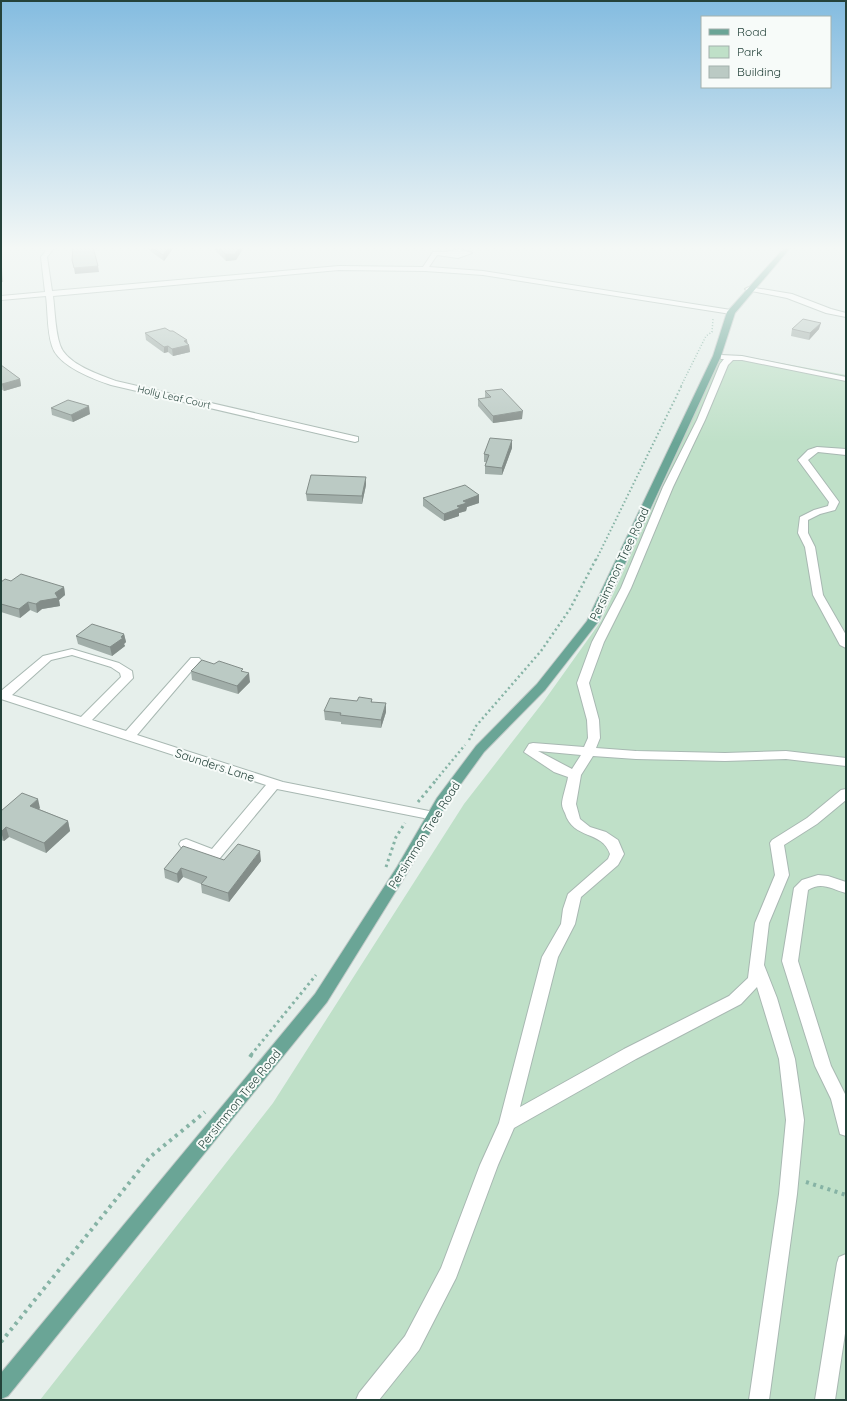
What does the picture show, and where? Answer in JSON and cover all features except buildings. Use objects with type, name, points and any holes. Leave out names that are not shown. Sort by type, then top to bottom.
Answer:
[{"type":"main road","name":"Persimmon Tree Road","points":[[1,1389],[321,998],[378,910],[434,816],[480,749],[540,687],[592,622],[717,356],[731,312]]},
{"type":"street","name":"Holly Leaf Court","points":[[51,312],[56,348],[70,363],[91,375],[114,383],[355,439]]},
{"type":"street","points":[[835,312],[846,315]]},
{"type":"street","points":[[717,356],[742,358],[846,379]]},
{"type":"street","points":[[366,1400],[412,1343],[449,1272],[489,1165],[508,1123],[550,957],[568,924],[570,909],[575,894],[613,862],[617,854],[613,843],[601,835],[585,830],[574,821],[569,804],[574,791],[575,775],[589,751],[594,738],[593,720],[584,683],[598,642],[626,588],[668,487],[701,420],[724,364],[731,357]]},
{"type":"street","points":[[846,452],[826,449],[814,450],[806,454],[803,460],[834,502],[832,508],[817,512],[803,519],[803,533],[810,547],[818,596],[846,645]]},
{"type":"street","points":[[2,695],[47,658],[58,654],[72,652],[115,665],[126,671],[127,678],[83,722]]},
{"type":"street","points":[[128,737],[195,660]]},
{"type":"street","name":"Saunders Lane","points":[[2,695],[274,784],[434,816]]},
{"type":"street","points":[[575,775],[559,769],[530,752],[533,747],[636,754],[726,757],[786,754],[846,762]]},
{"type":"street","points":[[186,844],[215,855],[274,784]]},
{"type":"street","points":[[508,1123],[630,1054],[697,1022],[735,1000],[755,980],[762,923],[782,875],[777,843],[812,821],[846,793]]},
{"type":"street","points":[[846,888],[822,879],[810,880],[801,888],[790,961],[823,1066],[839,1100],[846,1129]]},
{"type":"street","points":[[757,966],[769,998],[787,1059],[795,1120],[790,1177],[759,1400]]},
{"type":"street","points":[[825,1400],[846,1263]]},
{"type":"path","points":[[790,1177],[846,1195]]},
{"type":"green space","points":[[738,355],[846,375],[846,1400],[40,1400],[273,1103],[464,804],[544,701],[601,621],[719,360]]}]
